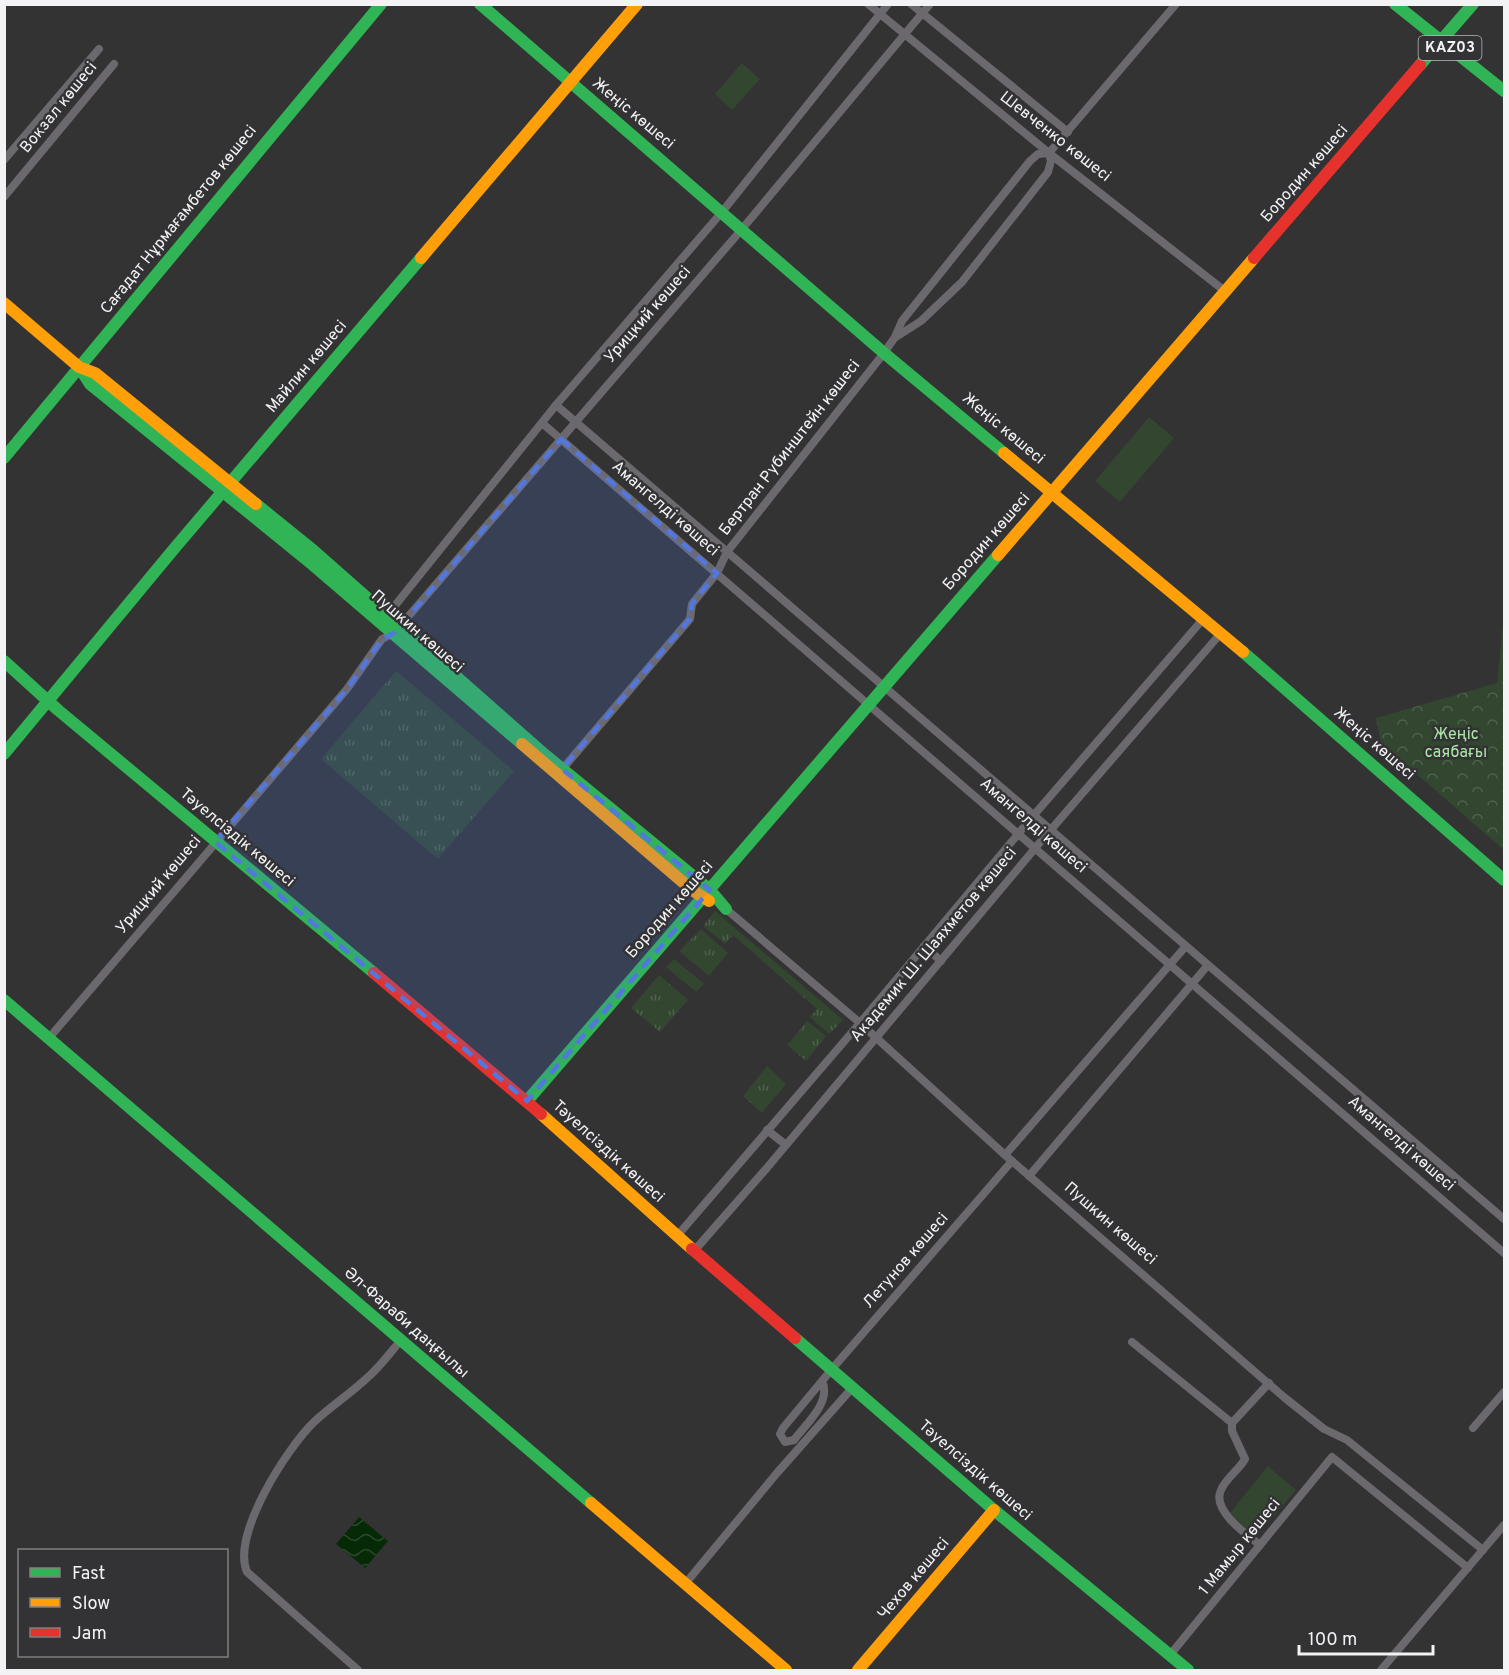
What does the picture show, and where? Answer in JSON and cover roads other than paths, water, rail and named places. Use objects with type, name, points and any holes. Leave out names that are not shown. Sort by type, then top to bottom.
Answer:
[{"type":"street","name":"Сағадат Нұрмағамбетов көшесі","points":[[4,458],[381,4]]},
{"type":"street","name":"Жеңіс көшесі","points":[[480,4],[884,352],[1204,618],[1504,880]]},
{"type":"street","name":"Майлин көшесі","points":[[4,754],[637,4]]},
{"type":"street","name":"Шевченко көшесі","points":[[868,4],[1049,153],[1226,292]]},
{"type":"street","name":"Урицкий көшесі","points":[[385,619],[556,405],[722,212],[888,4]]},
{"type":"street","name":"Шевченко көшесі","points":[[911,4],[1068,132]]},
{"type":"street","name":"Урицкий көшесі","points":[[49,1038],[347,688],[382,639],[397,629],[561,439],[742,229],[930,4]]},
{"type":"street","points":[[896,337],[902,321],[1030,161],[1038,154],[1049,153],[1176,4]]},
{"type":"street","name":"KАZ03","points":[[1395,4],[1504,91]]},
{"type":"street","name":"Бородин көшесі","points":[[527,1101],[1473,4]]},
{"type":"street","name":"Вокзал көшесі","points":[[4,160],[99,49]]},
{"type":"street","name":"Вокзал көшесі","points":[[4,197],[114,64]]},
{"type":"street","points":[[896,337],[927,316],[962,282],[1048,172],[1051,161],[1049,153]]},
{"type":"street","points":[[4,303],[79,367]]},
{"type":"street","name":"Бертран Рубинштейн көшесі","points":[[560,772],[690,619],[692,604],[717,573],[727,552],[896,337]]},
{"type":"street","name":"Пушкин көшесі","points":[[79,367],[397,629],[560,772],[860,1023],[1029,1176],[1285,1398],[1324,1429],[1347,1440],[1483,1550]]},
{"type":"street","name":"Амангелді көшесі","points":[[556,405],[1504,1219]]},
{"type":"street","name":"Амангелді көшесі","points":[[542,423],[1504,1253]]},
{"type":"street","name":"Академик Ш. Шаяхметов көшесі","points":[[677,1236],[860,1023],[1018,833],[1204,618]]},
{"type":"street","points":[[382,639],[385,619]]},
{"type":"street","name":"Академик Ш. Шаяхметов көшесі","points":[[694,1251],[1035,848],[1221,633]]},
{"type":"street","name":"Тәуелсіздік көшесі","points":[[4,661],[48,702],[527,1101],[694,1251],[994,1510],[1188,1671]]},
{"type":"street","points":[[924,946],[940,961]]},
{"type":"street","name":"Летунов көшесі","points":[[822,1381],[825,1398],[794,1440],[785,1442],[780,1434],[783,1428],[822,1381],[832,1369],[1186,946]]},
{"type":"street","points":[[1029,1176],[1208,965]]},
{"type":"street","name":"Әл-Фараби даңғылы","points":[[4,1000],[786,1671]]},
{"type":"street","points":[[767,1130],[786,1145]]},
{"type":"street","points":[[358,1671],[247,1572],[242,1562],[253,1520],[279,1466],[313,1423],[369,1377],[401,1340]]},
{"type":"street","points":[[1132,1342],[1232,1423]]},
{"type":"street","points":[[1260,1545],[1225,1514],[1220,1502],[1220,1491],[1245,1459],[1238,1448],[1232,1431],[1232,1423],[1269,1383]]},
{"type":"street","points":[[685,1584],[777,1473],[853,1387]]},
{"type":"street","points":[[1473,1428],[1504,1392]]},
{"type":"street","name":"1 Мамыр көшесі","points":[[1170,1655],[1332,1457],[1468,1568]]},
{"type":"street","name":"Чехов көшесі","points":[[858,1671],[994,1510]]},
{"type":"street","points":[[1381,1671],[1504,1525]]},
{"type":"water","points":[[359,1517],[388,1541],[365,1568],[336,1544]]},
{"type":"park label","name":"Жеңіс саябағы","points":[[1456,744]]}]
